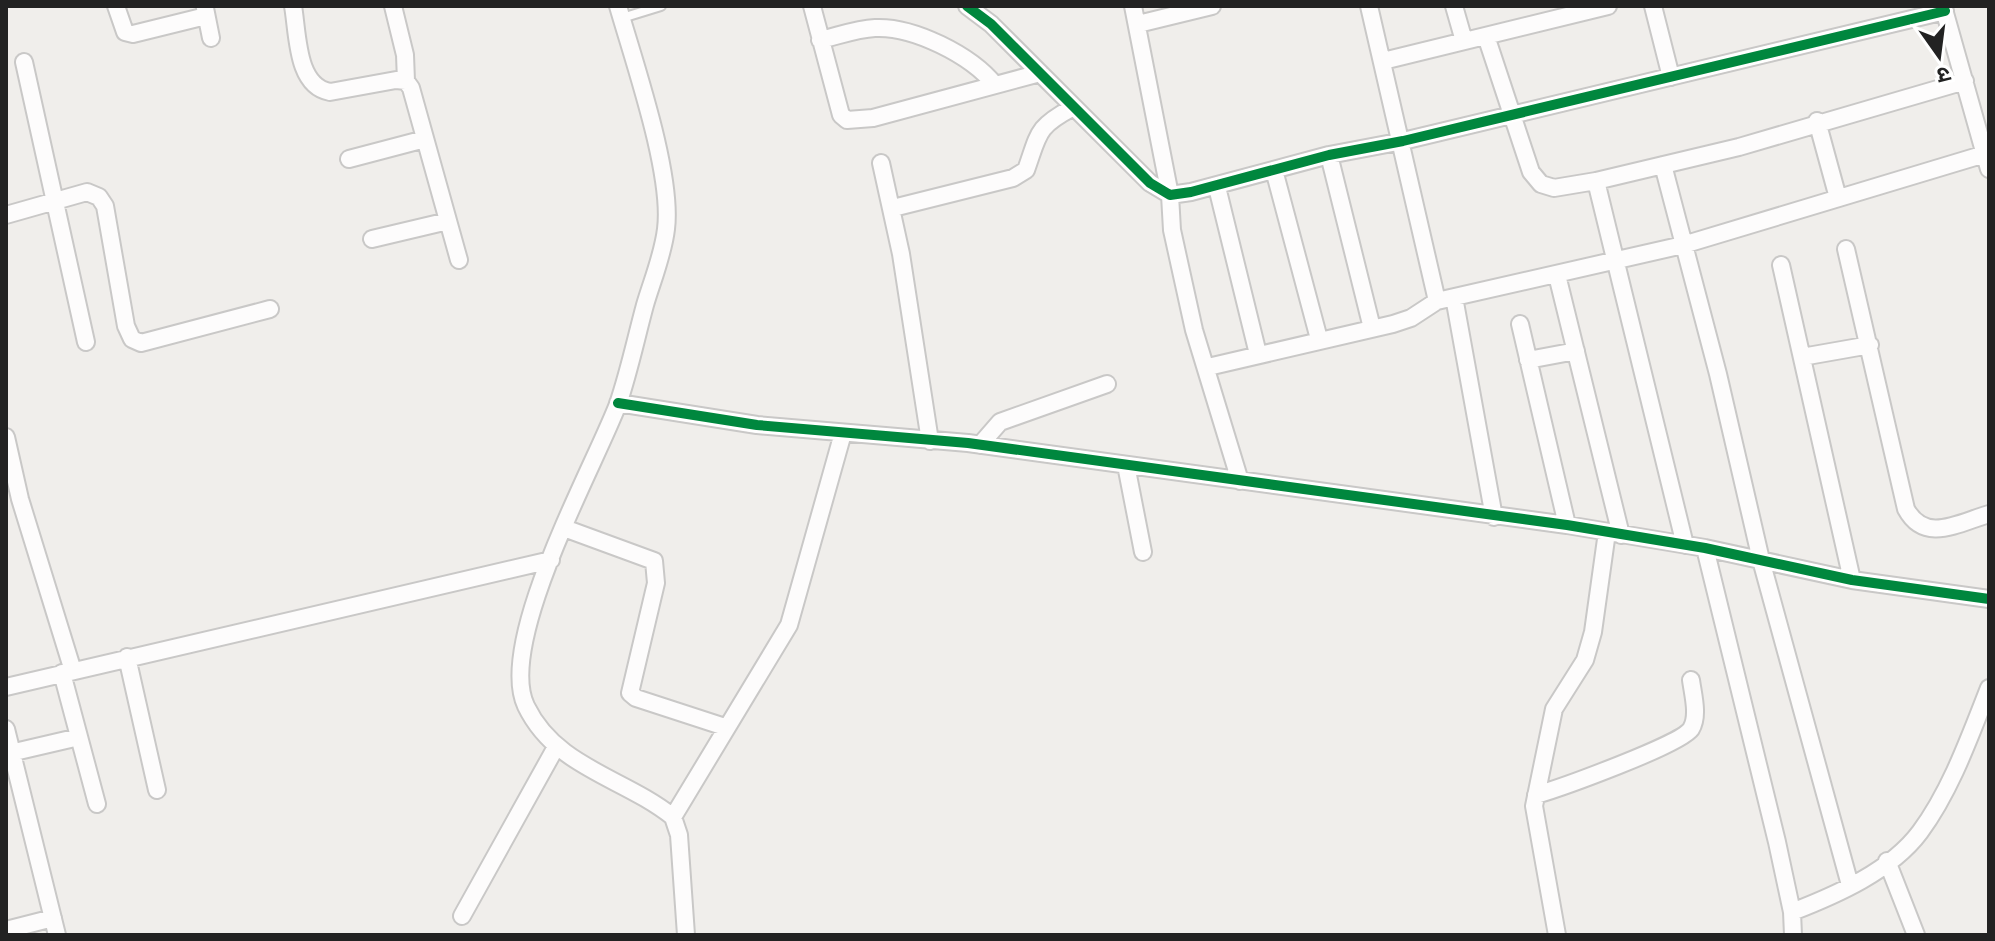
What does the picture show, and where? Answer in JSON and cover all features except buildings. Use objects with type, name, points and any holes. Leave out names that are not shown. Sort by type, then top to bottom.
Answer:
[{"type":"street","points":[[116,6],[125,32],[133,34],[205,11],[211,38]]},
{"type":"street","points":[[293,6],[308,80],[319,90],[330,92],[406,81]]},
{"type":"street","points":[[393,6],[405,55],[406,81],[459,260]]},
{"type":"street","points":[[812,6],[841,115],[847,120],[873,118],[1040,73]]},
{"type":"street","points":[[967,6],[991,24],[1150,183],[1170,195],[1217,187],[1329,155],[1403,141],[1671,77],[1944,8],[1987,162],[1838,198],[1683,245],[1437,301],[1411,318],[1208,367]]},
{"type":"street","points":[[1133,6],[1170,195],[1172,230],[1194,330],[1208,367],[1240,481]]},
{"type":"street","points":[[1138,24],[1212,6]]},
{"type":"street","points":[[1369,6],[1403,141],[1437,301]]},
{"type":"street","points":[[1454,6],[1464,41]]},
{"type":"street","points":[[1383,61],[1608,6]]},
{"type":"street","points":[[1653,6],[1671,77]]},
{"type":"street","points":[[620,12],[668,200],[666,232],[618,403],[551,560],[524,644],[521,687],[538,727],[556,747],[580,765],[673,817],[679,835],[686,935]]},
{"type":"street","points":[[820,40],[865,29],[890,30],[956,52],[986,73],[995,85]]},
{"type":"street","points":[[1486,36],[1531,172],[1541,184],[1554,188],[1739,147],[1817,121],[1965,81]]},
{"type":"street","points":[[24,62],[86,342]]},
{"type":"street","points":[[893,208],[1013,178],[1026,170],[1035,135],[1046,122],[1072,108]]},
{"type":"street","points":[[1817,121],[1838,198]]},
{"type":"street","points":[[349,159],[425,139]]},
{"type":"street","points":[[1329,155],[1372,328]]},
{"type":"street","points":[[881,163],[893,208],[930,441]]},
{"type":"street","points":[[1663,165],[1718,374],[1761,560],[1850,885]]},
{"type":"street","points":[[1274,170],[1319,339]]},
{"type":"street","points":[[1596,181],[1685,545]]},
{"type":"street","points":[[1217,187],[1258,354]]},
{"type":"street","points":[[6,215],[87,192],[99,197],[105,206],[126,326],[132,339],[141,343],[159,341],[270,309]]},
{"type":"street","points":[[372,239],[448,221]]},
{"type":"street","points":[[1846,249],[1906,509],[1914,524],[1926,529],[1941,528],[1989,514]]},
{"type":"street","points":[[1781,265],[1852,580]]},
{"type":"street","points":[[1557,275],[1614,533],[1585,660],[1554,709],[1536,795],[1535,822],[1557,935]]},
{"type":"street","points":[[1454,297],[1494,517]]},
{"type":"street","points":[[1520,324],[1567,525]]},
{"type":"street","points":[[1802,357],[1870,345]]},
{"type":"street","points":[[1528,360],[1576,351]]},
{"type":"street","points":[[980,445],[1000,422],[1107,384]]},
{"type":"street","points":[[618,403],[757,425],[980,445],[1567,525],[1705,548],[1852,580],[1989,599]]},
{"type":"street","points":[[673,817],[789,625],[843,433]]},
{"type":"street","points":[[6,437],[13,501],[67,672],[79,737],[97,804]]},
{"type":"street","points":[[1126,465],[1143,552]]},
{"type":"street","points":[[564,528],[654,561],[656,583],[630,693],[636,698],[725,727]]},
{"type":"street","points":[[1705,548],[1792,912],[1793,935]]},
{"type":"street","points":[[6,687],[551,560]]},
{"type":"street","points":[[127,657],[157,790]]},
{"type":"street","points":[[1536,795],[1585,780],[1682,737],[1695,722],[1691,680]]},
{"type":"street","points":[[1792,912],[1850,885],[1887,861],[1919,834],[1937,805],[1989,688]]},
{"type":"street","points":[[6,729],[9,753],[57,935]]},
{"type":"street","points":[[9,753],[79,737]]},
{"type":"street","points":[[462,916],[556,747]]},
{"type":"street","points":[[1887,861],[1916,935]]},
{"type":"street","points":[[6,930],[53,918]]},
{"type":"lane","points":[[620,12],[661,6]]},
{"type":"cycle path","points":[[967,6],[991,24],[1150,183],[1170,195],[1945,11]]},
{"type":"cycle path","points":[[618,403],[757,425],[968,443],[1567,525],[1705,548],[1852,580],[1989,599]]}]
